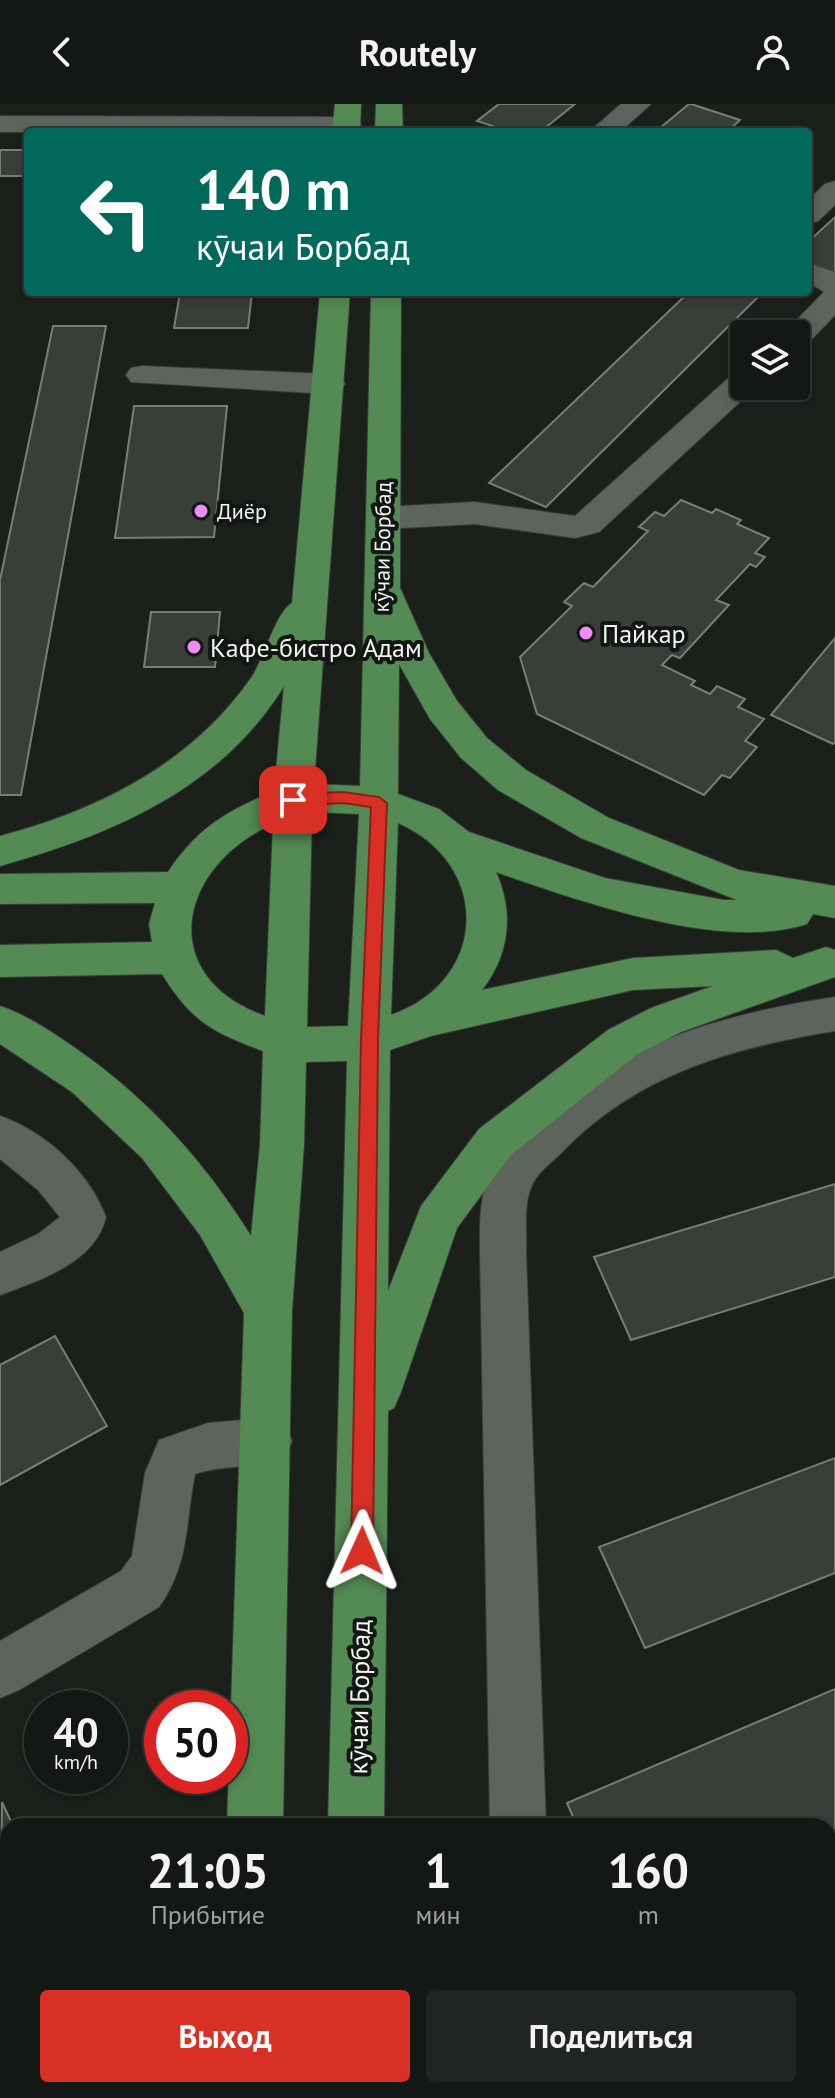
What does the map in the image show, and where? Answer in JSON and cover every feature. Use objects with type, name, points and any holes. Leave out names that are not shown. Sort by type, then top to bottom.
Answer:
[{"type":"main road","points":[[389,104],[389,128]]},
{"type":"main road","points":[[255,1818],[268,1311],[282,1145],[293,800],[335,296]]},
{"type":"main road","name":"кӯчаи Борбад","points":[[356,1818],[365,1429],[369,1040],[379,803],[386,296]]},
{"type":"main road","points":[[380,578],[411,653],[443,710],[474,748],[512,780],[595,828],[707,874],[734,884],[835,902]]},
{"type":"main road","points":[[0,851],[45,840],[98,820],[148,797],[187,770],[226,734],[268,682],[311,589]]},
{"type":"main road","points":[[831,963],[633,974],[420,1022],[369,1040],[328,1045],[287,1041],[236,1024],[197,995],[174,958],[169,922],[176,887],[196,856],[226,829],[293,800],[343,798],[379,803],[422,818],[458,843],[603,893],[724,916],[835,910]]},
{"type":"main road","points":[[420,1022],[460,991],[484,954],[491,913],[482,876],[458,843]]},
{"type":"main road","points":[[0,889],[176,887]]},
{"type":"main road","points":[[0,961],[174,958]]},
{"type":"main road","points":[[632,1054],[666,1020],[831,963]]},
{"type":"main road","points":[[0,1023],[44,1047],[109,1094],[166,1152],[236,1248],[268,1311]]},
{"type":"main road","points":[[365,1429],[437,1220],[486,1187]]},
{"type":"street","points":[[608,128],[638,104]]},
{"type":"street","points":[[0,124],[167,114],[347,120]]},
{"type":"street","points":[[812,211],[835,190]]},
{"type":"street","points":[[812,274],[829,280],[835,286]]},
{"type":"street","points":[[810,325],[835,298]]},
{"type":"street","points":[[142,375],[329,384]]},
{"type":"street","points":[[383,518],[475,513],[575,527],[587,524],[730,394]]},
{"type":"street","points":[[518,1818],[503,1252],[486,1187],[513,1174],[579,1106],[620,1077],[632,1054],[835,1014]]},
{"type":"street","points":[[0,1135],[51,1171],[81,1208],[83,1217],[79,1230],[67,1241],[0,1274]]},
{"type":"street","points":[[0,1671],[140,1589],[153,1574],[161,1554],[168,1475],[177,1457],[208,1446],[267,1441]]},
{"type":"building","points":[[499,104],[575,104],[545,128],[499,128],[477,121]]},
{"type":"building","points":[[689,104],[740,120],[731,128],[660,128]]},
{"type":"building","points":[[0,150],[24,150],[24,176],[0,176]]},
{"type":"building","points":[[835,217],[835,273],[812,264],[812,238]]},
{"type":"building","points":[[179,296],[252,296],[248,328],[174,328]]},
{"type":"building","points":[[685,296],[759,296],[735,320],[730,320],[730,325],[546,507],[489,483]]},
{"type":"building","points":[[53,326],[106,326],[21,795],[0,795],[0,580]]},
{"type":"building","points":[[134,406],[227,406],[214,537],[115,538]]},
{"type":"building","points":[[681,500],[712,513],[716,509],[741,520],[737,524],[769,538],[755,553],[765,557],[756,567],[750,564],[716,600],[729,605],[680,658],[672,655],[662,665],[695,681],[691,685],[710,694],[717,686],[745,699],[738,707],[764,719],[745,741],[757,747],[730,778],[722,775],[704,795],[537,714],[520,657],[572,606],[564,602],[584,583],[593,587],[648,531],[639,527],[655,512],[664,516]]},
{"type":"building","points":[[151,612],[220,612],[215,667],[144,667]]},
{"type":"building","points":[[835,638],[835,742],[833,744],[771,715]]},
{"type":"building","points":[[835,1184],[835,1277],[631,1340],[594,1257]]},
{"type":"building","points":[[55,1336],[107,1426],[0,1485],[0,1365]]},
{"type":"building","points":[[835,1458],[835,1573],[645,1648],[599,1547]]},
{"type":"building","points":[[835,1689],[835,1818],[574,1818],[567,1803]]},
{"type":"building","points":[[2,1802],[9,1818],[2,1818]]},
{"type":"place","name":"Диëр","points":[[201,511]]},
{"type":"place","name":"Пайкар","points":[[586,633]]},
{"type":"place","name":"Кафе-бистро Адам","points":[[194,647]]},
{"type":"route","points":[[293,800],[343,798],[379,803],[369,1040],[362,1551]]}]
